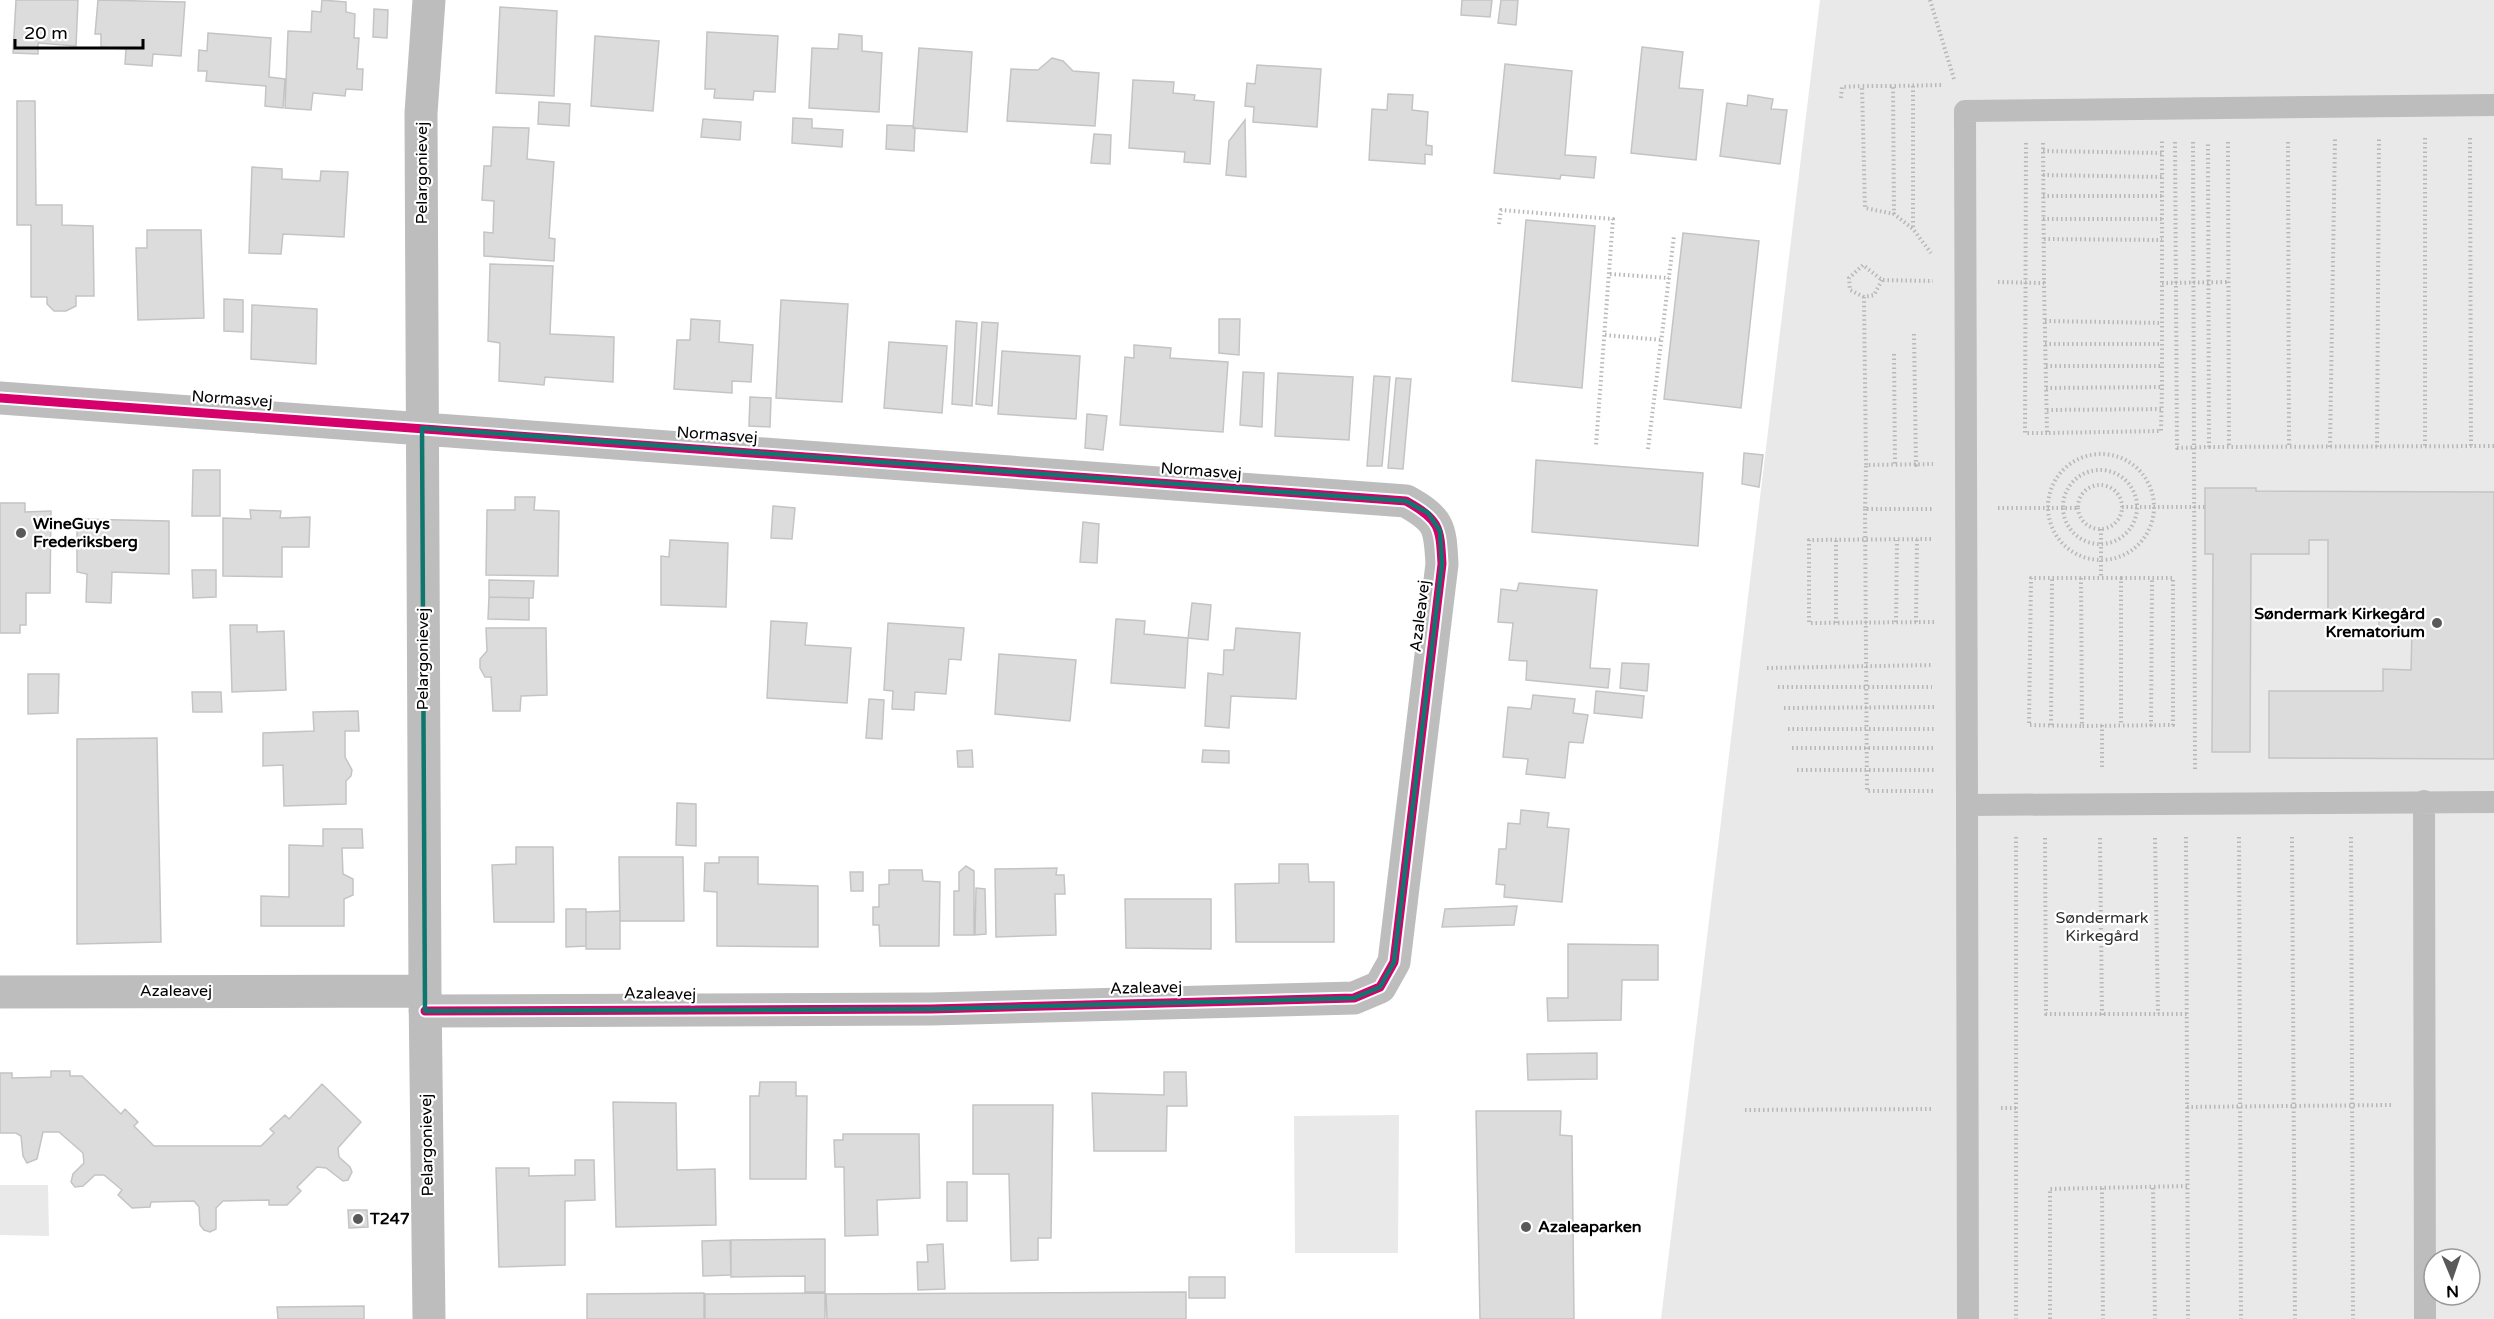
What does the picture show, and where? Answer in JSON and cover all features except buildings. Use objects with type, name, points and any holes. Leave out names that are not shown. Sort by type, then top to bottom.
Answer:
[{"type":"street","name":"Pelargonievej","points":[[429,0],[422,113],[425,1001],[429,1319]]},
{"type":"street","name":"Normasvej","points":[[0,398],[1406,501],[1428,513]]},
{"type":"street","name":"Azaleavej","points":[[0,992],[931,1009],[1354,998],[1380,987],[1394,962],[1442,564],[1440,531],[1428,513]]},
{"type":"lane","points":[[1968,1319],[1965,111],[2162,109],[2193,118],[2494,105]]},
{"type":"lane","points":[[1967,798],[2016,804],[2494,802]]},
{"type":"lane","points":[[2424,801],[2425,1319]]},
{"type":"path","points":[[1930,0],[1965,111]]},
{"type":"path","points":[[1841,98],[1842,87],[1956,85]]},
{"type":"path","points":[[1862,86],[1865,208],[1894,214],[1913,229],[1936,260],[1936,248]]},
{"type":"path","points":[[1893,86],[1894,214]]},
{"type":"path","points":[[1913,86],[1913,229]]},
{"type":"path","points":[[2469,105],[2471,446]]},
{"type":"path","points":[[2026,142],[2025,433],[2161,431],[2162,109]]},
{"type":"path","points":[[2042,110],[2047,433]]},
{"type":"path","points":[[2188,1319],[2187,1014],[2194,507],[2193,118]]},
{"type":"path","points":[[2193,118],[2208,127],[2210,447]]},
{"type":"path","points":[[2193,118],[2175,127],[2176,448],[2494,446]]},
{"type":"path","points":[[2425,137],[2425,446]]},
{"type":"path","points":[[2330,447],[2335,138]]},
{"type":"path","points":[[2378,447],[2379,138]]},
{"type":"path","points":[[2228,139],[2229,447]]},
{"type":"path","points":[[2288,139],[2289,447]]},
{"type":"path","points":[[2043,151],[2163,153]]},
{"type":"path","points":[[2043,175],[2163,177]]},
{"type":"path","points":[[2043,196],[2162,196]]},
{"type":"path","points":[[1499,224],[1501,210],[1613,219],[1596,446]]},
{"type":"path","points":[[2043,219],[2162,219]]},
{"type":"path","points":[[1648,449],[1674,236]]},
{"type":"path","points":[[2044,239],[2162,240]]},
{"type":"path","points":[[1882,280],[1874,295],[1864,297],[1850,290],[1849,278],[1863,265],[1882,280],[1936,281],[1936,271]]},
{"type":"path","points":[[1610,273],[1669,278]]},
{"type":"path","points":[[1966,282],[2044,283]]},
{"type":"path","points":[[2162,283],[2228,282]]},
{"type":"path","points":[[1864,297],[1866,465],[1933,465],[1933,453]]},
{"type":"path","points":[[2045,321],[2162,323]]},
{"type":"path","points":[[1914,334],[1916,465]]},
{"type":"path","points":[[1605,335],[1662,340]]},
{"type":"path","points":[[2045,344],[2162,344]]},
{"type":"path","points":[[1894,354],[1895,465]]},
{"type":"path","points":[[2046,366],[2162,366]]},
{"type":"path","points":[[2046,388],[2162,387]]},
{"type":"path","points":[[2046,410],[2162,409]]},
{"type":"path","points":[[2100,453],[2118,457],[2134,466],[2147,480],[2153,497],[2153,507],[2153,516],[2147,533],[2135,548],[2119,557],[2101,560],[2085,558],[2070,550],[2058,539],[2050,524],[2048,508],[2050,491],[2057,476],[2069,464],[2084,456],[2100,453]]},
{"type":"path","points":[[2100,470],[2122,477],[2130,485],[2136,496],[2138,508],[2136,519],[2122,538],[2101,544],[2087,543],[2075,536],[2065,520],[2063,500],[2067,489],[2076,478],[2087,472],[2100,470]]},
{"type":"path","points":[[2094,486],[2108,486],[2120,496],[2122,507],[2120,518],[2115,524],[2100,529],[2094,528],[2083,520],[2078,508],[2082,494],[2094,486]]},
{"type":"path","points":[[2122,507],[2205,507]]},
{"type":"path","points":[[1865,509],[1867,791],[1967,798]]},
{"type":"path","points":[[2100,529],[2101,578]]},
{"type":"path","points":[[1916,622],[1917,539]]},
{"type":"path","points":[[1937,539],[1809,540],[1809,623],[1938,622]]},
{"type":"path","points":[[1836,540],[1836,623]]},
{"type":"path","points":[[1896,622],[1897,540]]},
{"type":"path","points":[[2031,578],[2081,578],[2173,578],[2173,726],[2029,725],[2031,578]]},
{"type":"path","points":[[2051,726],[2052,578]]},
{"type":"path","points":[[2081,578],[2082,726]]},
{"type":"path","points":[[2121,578],[2121,725]]},
{"type":"path","points":[[2151,726],[2152,578]]},
{"type":"path","points":[[1767,668],[1937,665]]},
{"type":"path","points":[[1778,687],[1936,687]]},
{"type":"path","points":[[1784,708],[1936,707]]},
{"type":"path","points":[[2102,725],[2102,1015]]},
{"type":"path","points":[[1788,729],[1936,729]]},
{"type":"path","points":[[1792,748],[1936,748]]},
{"type":"path","points":[[1797,770],[1947,770]]},
{"type":"path","points":[[2351,802],[2353,1319]]},
{"type":"path","points":[[2239,803],[2241,1319]]},
{"type":"path","points":[[2292,803],[2295,1319]]},
{"type":"path","points":[[2016,804],[2016,1319]]},
{"type":"path","points":[[2045,804],[2046,1014],[2187,1014]]},
{"type":"path","points":[[2154,804],[2158,1014]]},
{"type":"path","points":[[2187,1107],[2425,1104]]},
{"type":"path","points":[[1745,1110],[2016,1108]]},
{"type":"path","points":[[2050,1319],[2050,1189],[2188,1186]]},
{"type":"path","points":[[2102,1188],[2103,1319]]},
{"type":"path","points":[[2153,1188],[2155,1319]]},
{"type":"highlighted area","points":[[422,428],[1406,501],[1428,513],[1440,531],[1442,564],[1394,962],[1380,987],[1354,998],[931,1009],[425,1011]]},
{"type":"green space","name":"Søndermark Kirkegård","points":[[1820,0],[2494,0],[2494,1319],[1661,1319]]},
{"type":"green space","points":[[1399,1115],[1398,1253],[1295,1253],[1294,1116]]},
{"type":"green space","points":[[0,1185],[48,1185],[49,1236],[0,1235]]},
{"type":"cycle path","points":[[0,398],[1406,501],[1426,514],[1436,526],[1439,533],[1442,564],[1394,962],[1380,987],[1354,998],[931,1009],[425,1011]]},
{"type":"place","name":"WineGuys Frederiksberg","points":[[21,533]]},
{"type":"place","name":"Søndermark Kirkegård Krematorium","points":[[2437,623]]},
{"type":"place","name":"T247","points":[[358,1219]]},
{"type":"place","name":"Azaleaparken","points":[[1526,1227]]}]
